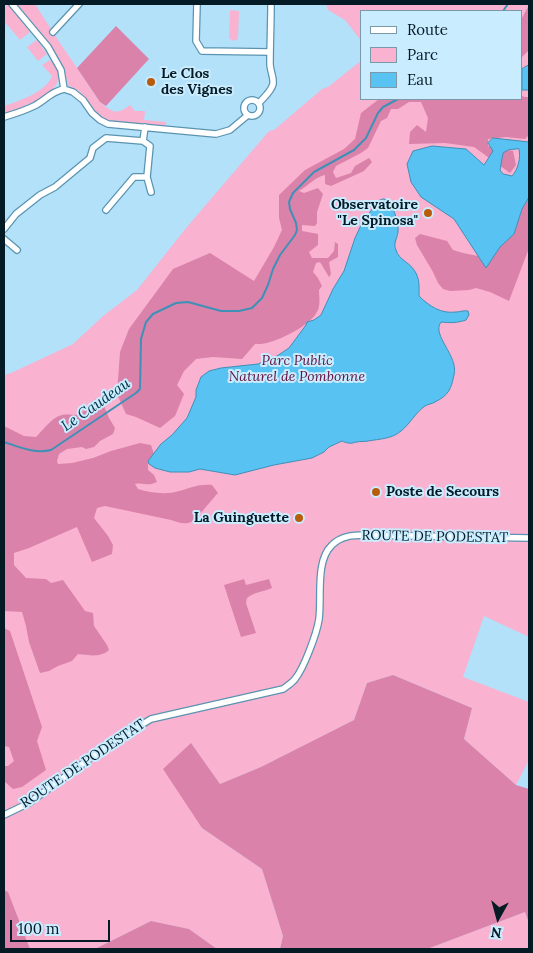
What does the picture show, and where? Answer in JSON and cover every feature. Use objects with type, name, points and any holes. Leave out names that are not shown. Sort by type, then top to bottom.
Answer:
[{"type":"street","points":[[12,4],[48,47],[61,70],[64,89]]},
{"type":"street","points":[[53,32],[79,4]]},
{"type":"street","points":[[197,4],[196,41],[202,50],[270,52]]},
{"type":"street","points":[[4,117],[35,106],[56,90],[64,89],[73,92],[84,100],[92,113],[108,124],[216,134],[230,130],[248,115],[258,114],[259,103],[270,91],[273,79],[270,70],[272,4]]},
{"type":"street","points":[[248,115],[244,108],[247,102],[252,100],[259,103]]},
{"type":"street","points":[[143,141],[145,127]]},
{"type":"street","points":[[4,229],[16,214],[40,195],[55,187],[90,158],[93,148],[106,138],[143,141],[150,146],[147,177],[151,192]]},
{"type":"street","points":[[106,210],[134,177],[147,177]]},
{"type":"street","points":[[4,240],[17,250]]},
{"type":"street","name":"ROUTE DE PODESTAT","points":[[4,815],[29,803],[111,743],[151,719],[283,689],[290,684],[295,679],[306,658],[316,634],[319,620],[322,565],[327,550],[342,538],[364,535],[529,538]]},
{"type":"green space","points":[[8,4],[30,32],[20,40],[4,21],[4,7]]},
{"type":"green space","points":[[17,4],[35,4],[100,102],[111,110],[118,112],[130,105],[135,111],[145,111],[144,120],[166,122],[165,126],[106,120],[100,117],[80,92],[68,85],[64,68],[49,44]]},
{"type":"green space","name":"Parc Public Naturel de Pombonne","points":[[326,4],[529,4],[529,637],[484,616],[463,677],[529,702],[529,760],[516,785],[464,739],[472,708],[393,675],[367,683],[354,720],[261,767],[220,784],[191,743],[202,828],[262,869],[283,936],[280,949],[217,949],[189,929],[151,921],[95,949],[30,949],[8,893],[4,890],[4,375],[73,344],[103,316],[137,290],[186,228],[269,131],[274,130],[322,89],[328,87],[360,62],[360,100],[523,100],[523,10],[360,10],[360,39],[345,20],[328,10]]},
{"type":"green space","points":[[230,10],[239,11],[238,39],[233,41],[229,38]]},
{"type":"green space","points":[[37,40],[47,54],[38,61],[27,47]]},
{"type":"green space","points":[[50,60],[58,69],[59,77],[56,85],[40,98],[4,114],[4,106],[31,95],[49,82],[52,76],[42,65]]},
{"type":"green space","points":[[525,912],[529,923],[529,949],[427,949]]},
{"type":"shaded area","points":[[529,5],[529,48],[523,56],[523,16]]},
{"type":"shaded area","points":[[116,26],[149,59],[106,106],[100,102],[77,68]]},
{"type":"shaded area","points":[[523,96],[529,97],[529,135],[525,139],[506,137],[488,139],[488,146],[513,151],[516,165],[510,173],[474,147],[445,143],[409,144],[410,132],[417,125],[426,132],[428,118],[421,102],[409,102],[398,109],[391,109],[387,118],[381,121],[368,148],[336,166],[333,172],[336,178],[351,173],[355,166],[369,158],[372,162],[364,171],[331,186],[325,184],[325,175],[321,176],[299,191],[304,193],[318,188],[323,194],[315,226],[302,225],[302,231],[318,234],[318,245],[309,252],[312,258],[328,258],[334,251],[335,242],[338,244],[338,257],[329,262],[331,274],[329,277],[320,262],[316,263],[313,272],[322,286],[319,290],[319,306],[312,318],[306,324],[281,338],[267,343],[255,344],[242,359],[213,357],[196,359],[184,371],[177,385],[184,394],[175,416],[160,428],[126,414],[117,394],[120,352],[129,329],[173,269],[210,253],[254,281],[282,230],[279,218],[279,195],[305,170],[344,149],[355,139],[361,113],[378,100],[523,100]]},
{"type":"shaded area","points":[[529,197],[529,248],[509,301],[476,288],[450,291],[443,289],[417,245],[415,238],[420,234],[447,241],[453,250],[478,256],[486,267],[500,247],[514,234],[522,209]]},
{"type":"shaded area","points":[[101,398],[115,428],[113,434],[100,441],[94,447],[67,449],[59,454],[58,464],[93,458],[140,443],[151,445],[154,454],[148,461],[148,470],[154,475],[157,482],[135,484],[138,489],[169,493],[198,486],[212,485],[218,493],[197,517],[191,522],[186,523],[105,506],[97,508],[94,518],[113,545],[112,554],[92,562],[77,527],[14,553],[14,565],[26,578],[46,579],[51,583],[63,580],[85,611],[93,613],[94,626],[109,650],[98,655],[78,654],[72,661],[40,673],[29,642],[22,612],[4,611],[4,426],[24,436],[36,437],[58,416],[79,415],[94,400]]},
{"type":"shaded area","points":[[244,579],[246,585],[269,579],[272,588],[247,598],[246,603],[256,633],[241,637],[224,585]]},
{"type":"shaded area","points":[[4,628],[10,631],[42,727],[37,741],[46,770],[22,787],[13,789],[4,781],[4,766],[8,766],[14,761],[9,747],[4,746]]},
{"type":"shaded area","points":[[393,675],[472,708],[464,739],[516,785],[529,789],[529,923],[525,912],[427,949],[280,949],[283,936],[262,869],[202,828],[163,769],[191,743],[220,784],[261,767],[354,720],[367,683]]},
{"type":"shaded area","points":[[4,890],[8,892],[30,949],[4,949]]},
{"type":"shaded area","points":[[151,921],[189,929],[217,949],[95,949]]},
{"type":"water","points":[[529,65],[529,90],[523,90],[523,68]]},
{"type":"water","points":[[493,138],[529,142],[529,197],[522,209],[514,234],[500,247],[486,268],[454,219],[421,197],[411,182],[407,164],[413,151],[432,146],[466,149],[484,165],[493,151],[488,143]],"holes":[[[519,149],[520,156],[516,170],[512,176],[503,174],[500,170],[503,153],[508,150]]]},
{"type":"water","points":[[384,199],[390,202],[397,220],[398,232],[395,248],[399,256],[416,273],[419,283],[419,296],[431,306],[445,312],[468,311],[469,315],[466,320],[460,322],[441,322],[439,327],[442,339],[453,361],[454,375],[449,391],[434,403],[425,406],[394,436],[351,443],[342,441],[312,458],[235,475],[200,469],[189,472],[170,472],[155,468],[149,464],[148,461],[161,444],[187,418],[196,397],[196,390],[201,377],[209,371],[258,364],[277,356],[289,348],[307,322],[321,315],[344,271],[362,223],[378,201]]},
{"type":"waterway","name":"Le Caudeau","points":[[504,10],[508,4]]},
{"type":"waterway","name":"Le Caudeau","points":[[4,442],[33,451],[51,450],[136,393],[140,389],[141,339],[146,322],[153,314],[176,303],[188,302],[221,311],[239,311],[252,308],[262,298],[280,255],[297,230],[289,202],[293,193],[314,172],[354,150],[366,138],[383,107],[396,100]]},
{"type":"place","name":"Le Clos des Vignes","points":[[151,82]]},
{"type":"place","name":"Observatoire \"Le Spinosa\"","points":[[428,213]]},
{"type":"place","name":"Poste de Secours","points":[[376,492]]},
{"type":"place","name":"La Guinguette","points":[[299,518]]}]
